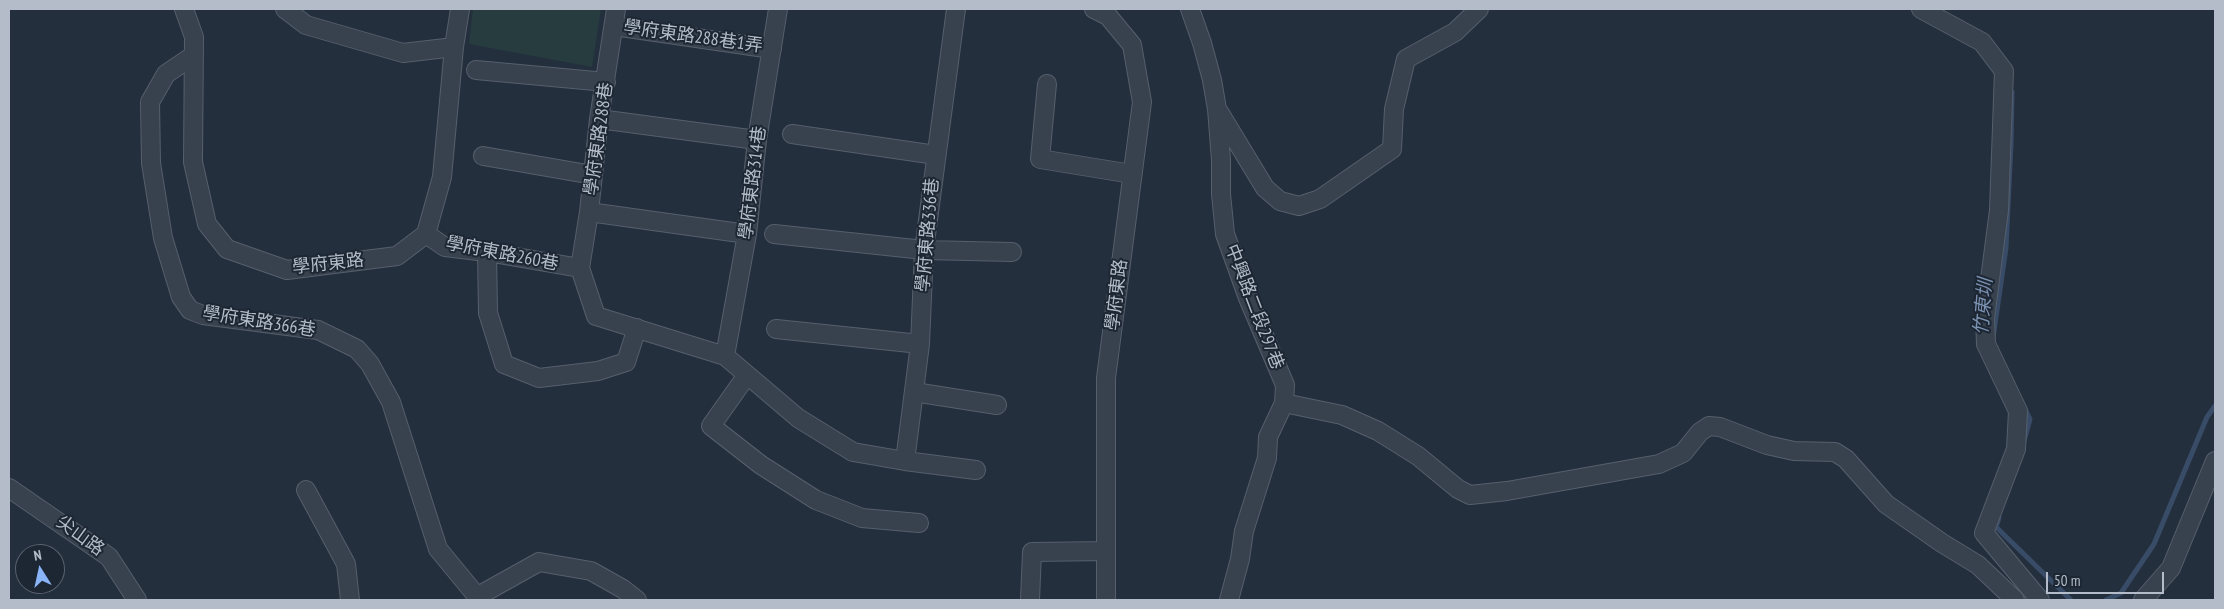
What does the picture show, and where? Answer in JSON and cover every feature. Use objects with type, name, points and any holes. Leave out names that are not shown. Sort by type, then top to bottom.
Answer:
[{"type":"street","name":"學府東路","points":[[184,9],[194,37],[193,162],[207,224],[227,249],[287,270],[398,256],[426,234]]},
{"type":"street","points":[[285,9],[306,25],[403,53],[454,47]]},
{"type":"street","points":[[426,234],[442,176],[454,47],[460,9]]},
{"type":"street","name":"學府東路314巷","points":[[725,356],[747,234],[758,140],[778,9]]},
{"type":"street","name":"學府東路336巷","points":[[905,461],[920,344],[924,250],[956,9]]},
{"type":"street","name":"學府東路","points":[[1094,9],[1108,16],[1132,45],[1142,102],[1106,378],[1106,600]]},
{"type":"street","name":"中興路二段297巷","points":[[1190,9],[1212,80],[1217,109],[1225,234],[1248,298],[1285,385],[1284,403],[1268,437],[1266,458],[1244,531],[1240,559],[1229,600]]},
{"type":"street","points":[[1217,109],[1265,188],[1280,201],[1300,206],[1320,199],[1392,149],[1394,109],[1406,59],[1455,32],[1479,9]]},
{"type":"street","points":[[1921,9],[1982,42],[2004,71],[1999,210],[1985,327],[1986,344],[2018,411],[2016,449],[1984,533],[2040,600]]},
{"type":"street","name":"學府東路288巷1弄","points":[[615,17],[772,49]]},
{"type":"street","name":"學府東路288巷","points":[[580,268],[589,212],[599,118],[615,17]]},
{"type":"street","name":"學府東路366巷","points":[[194,55],[166,74],[150,102],[151,163],[163,238],[181,297],[190,310],[203,315],[318,330],[356,349],[370,364],[391,402],[438,549],[479,598],[539,562],[592,571],[623,588],[637,600]]},
{"type":"street","points":[[476,70],[606,82]]},
{"type":"street","points":[[1047,84],[1040,159],[1132,174]]},
{"type":"street","points":[[599,118],[758,140]]},
{"type":"street","points":[[792,134],[936,155]]},
{"type":"street","points":[[482,156],[593,175]]},
{"type":"street","points":[[589,212],[747,234]]},
{"type":"street","name":"學府東路260巷","points":[[426,234],[445,247],[487,252],[580,268]]},
{"type":"street","points":[[774,234],[924,250],[1012,252]]},
{"type":"street","points":[[487,252],[488,313],[504,364],[539,378],[598,371],[626,362],[637,328]]},
{"type":"street","points":[[580,268],[596,316],[725,356],[798,418],[853,452],[976,470]]},
{"type":"street","points":[[776,329],[920,344]]},
{"type":"street","points":[[747,375],[711,426],[761,465],[816,500],[862,518],[919,523]]},
{"type":"street","points":[[914,392],[997,405]]},
{"type":"street","points":[[1284,403],[1342,415],[1378,431],[1418,456],[1458,489],[1470,495],[1507,491],[1659,464],[1683,453],[1700,432],[1709,426],[1720,427],[1767,445],[1794,450],[1835,452],[1846,459],[1886,504],[1942,543],[1978,565],[2015,600]]},
{"type":"street","points":[[2143,600],[2170,568],[2215,461]]},
{"type":"street","name":"尖山路","points":[[9,488],[109,557],[136,600]]},
{"type":"street","points":[[306,490],[346,564],[350,600]]},
{"type":"street","points":[[1030,600],[1032,552],[1106,551]]},
{"type":"green space","points":[[473,9],[601,9],[592,67],[469,44]]},
{"type":"waterway","name":"竹東圳","points":[[1993,338],[2006,248],[2012,92]]},
{"type":"waterway","name":"竹東圳","points":[[2106,600],[2121,593],[2154,544],[2207,417],[2215,406]]},
{"type":"waterway","name":"竹東圳","points":[[2024,407],[2030,419],[2024,441]]},
{"type":"waterway","name":"竹東圳","points":[[1999,518],[1996,527],[2071,600]]}]
